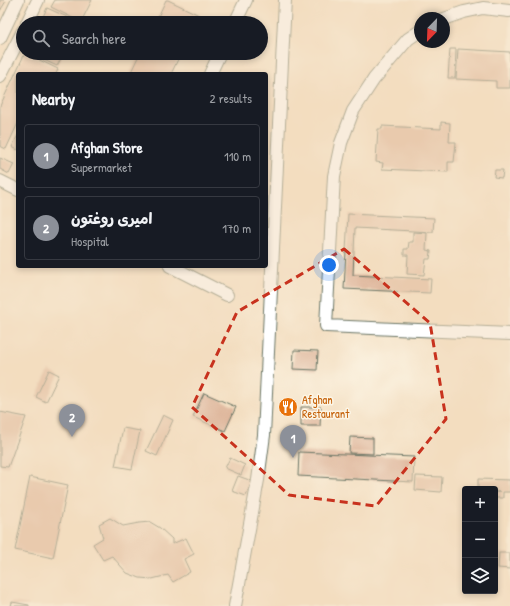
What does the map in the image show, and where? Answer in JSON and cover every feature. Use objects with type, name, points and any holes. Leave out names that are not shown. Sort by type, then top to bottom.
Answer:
[{"type":"street","points":[[0,38],[18,0]]},
{"type":"street","points":[[30,16],[38,0]]},
{"type":"street","points":[[238,16],[246,0]]},
{"type":"street","points":[[235,606],[258,480],[264,436],[285,0]]},
{"type":"street","points":[[450,17],[483,8],[510,9]]},
{"type":"street","points":[[414,35],[408,39],[374,79],[353,112],[341,143],[334,176],[326,326],[510,334]]},
{"type":"street","points":[[0,76],[16,45]]},
{"type":"street","points":[[211,72],[217,60]]},
{"type":"street","points":[[0,181],[16,189]]},
{"type":"street","points":[[174,268],[227,295]]},
{"type":"highlighted area","points":[[344,249],[430,323],[446,419],[376,506],[289,495],[192,407],[237,312]]},
{"type":"building","points":[[0,0],[6,1],[0,11]]},
{"type":"building","points":[[55,0],[92,0],[84,16],[69,16],[51,7]]},
{"type":"building","points":[[166,0],[199,15],[198,16],[158,16]]},
{"type":"building","points":[[47,8],[65,16],[43,16]]},
{"type":"building","points":[[450,49],[456,49],[455,78],[448,78]]},
{"type":"building","points":[[458,49],[510,52],[510,88],[496,88],[496,81],[456,79]]},
{"type":"building","points":[[22,60],[39,60],[58,69],[57,72],[16,72]]},
{"type":"building","points":[[44,60],[60,60],[57,66]]},
{"type":"building","points":[[137,60],[178,60],[172,72],[131,72]]},
{"type":"building","points":[[16,72],[16,127],[6,149],[0,146],[0,106]]},
{"type":"building","points":[[441,122],[450,123],[449,142],[456,142],[454,162],[448,162],[448,172],[382,169],[383,163],[376,162],[378,129],[382,129],[382,126],[441,129]]},
{"type":"building","points":[[16,139],[16,149],[12,147]]},
{"type":"building","points":[[0,158],[14,164],[9,174],[0,169]]},
{"type":"building","points":[[495,170],[503,170],[502,178],[494,177]]},
{"type":"building","points":[[348,214],[434,218],[433,232],[355,228],[353,275],[431,279],[430,293],[344,289]]},
{"type":"building","points":[[413,232],[427,233],[426,250],[431,251],[430,259],[426,259],[424,275],[407,274],[408,255],[404,255],[404,249],[408,249],[409,242],[413,242]]},
{"type":"building","points":[[294,350],[318,351],[317,370],[293,369]]},
{"type":"building","points":[[49,370],[59,375],[46,402],[36,397]]},
{"type":"building","points":[[204,393],[236,407],[225,431],[193,417]]},
{"type":"building","points":[[301,407],[321,407],[320,426],[301,426]]},
{"type":"building","points":[[0,412],[26,417],[8,467],[0,466]]},
{"type":"building","points":[[163,415],[173,420],[157,456],[146,451]]},
{"type":"building","points":[[123,428],[140,431],[132,469],[115,466]]},
{"type":"building","points":[[350,437],[373,438],[373,454],[349,453]]},
{"type":"building","points":[[299,452],[414,457],[413,482],[298,476]]},
{"type":"building","points":[[230,458],[245,465],[241,475],[225,468]]},
{"type":"building","points":[[238,476],[252,481],[246,496],[232,491]]},
{"type":"building","points":[[416,476],[442,477],[441,492],[415,490]]},
{"type":"building","points":[[30,477],[68,485],[53,558],[15,550]]},
{"type":"building","points":[[478,479],[510,480],[510,492],[503,492],[503,498],[498,498],[498,486],[478,486]]},
{"type":"building","points":[[110,518],[123,526],[150,522],[160,528],[172,539],[172,544],[186,538],[194,554],[184,559],[190,572],[173,582],[168,575],[152,579],[140,578],[127,573],[112,556],[103,560],[93,544],[103,538],[99,524]]},
{"type":"building","points":[[499,553],[510,553],[510,569],[498,568]]},
{"type":"building","points":[[12,602],[29,605],[29,606],[11,606]]},
{"type":"place","name":"Afghan Restaurant","points":[[288,407]]},
{"type":"place","name":"امیری روغتون","points":[[72,437]]},
{"type":"place","name":"Afghan Store","points":[[293,458]]}]
